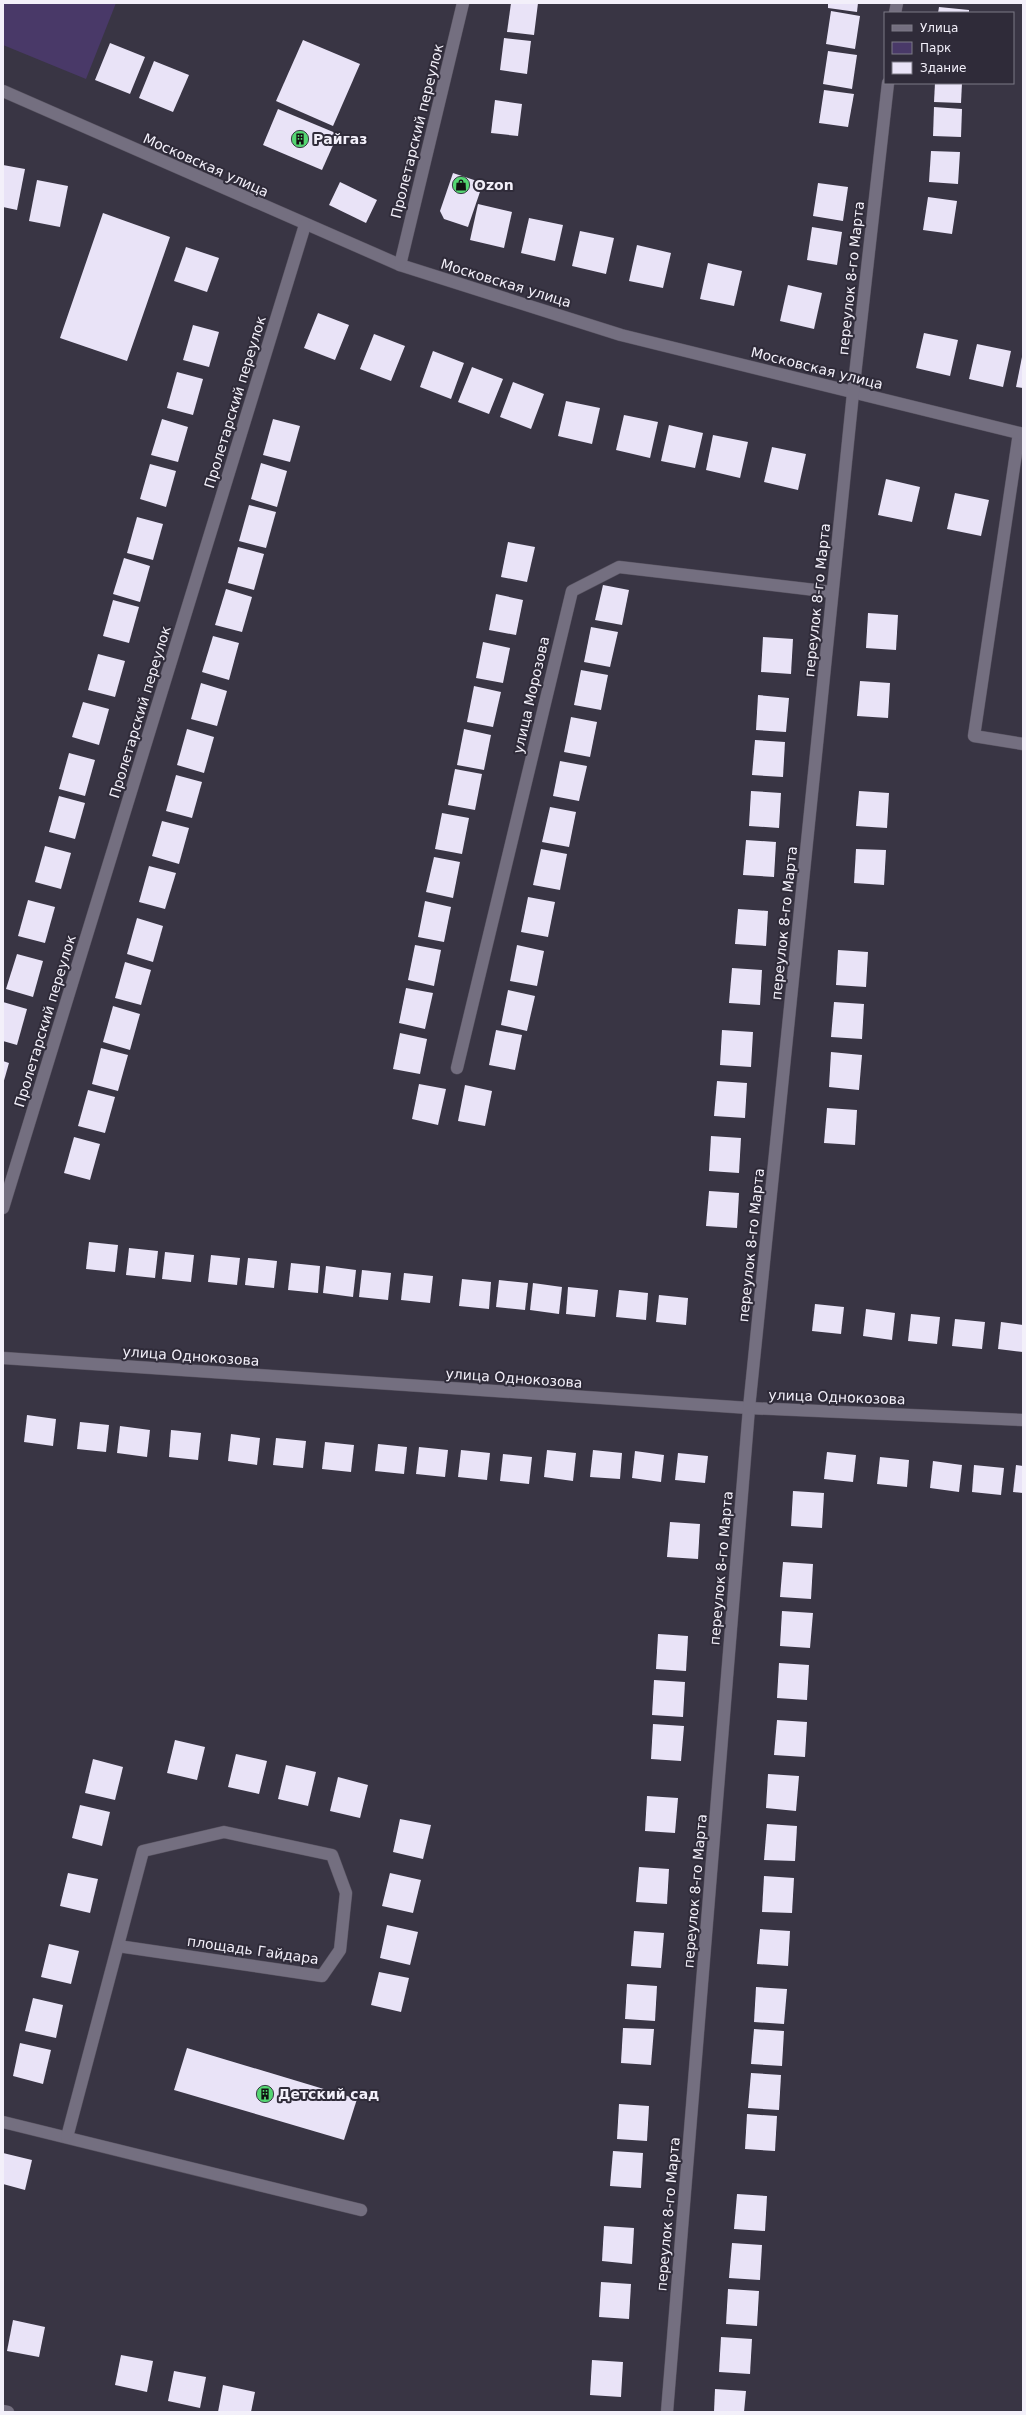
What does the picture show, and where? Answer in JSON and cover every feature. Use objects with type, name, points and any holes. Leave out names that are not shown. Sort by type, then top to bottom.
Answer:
[{"type":"street","name":"Пролетарский переулок","points":[[400,265],[463,3]]},
{"type":"street","name":"переулок 8-го Марта","points":[[667,2412],[749,1408],[832,592],[888,84]]},
{"type":"street","name":"Московская улица","points":[[3,91],[305,225],[400,265],[621,335],[1021,434]]},
{"type":"street","name":"Пролетарский переулок","points":[[3,1208],[305,225]]},
{"type":"street","points":[[1021,434],[974,736],[1023,744]]},
{"type":"street","name":"улица Морозова","points":[[457,1068],[572,590],[619,567],[832,592]]},
{"type":"street","name":"улица Однокозова","points":[[3,1358],[749,1408],[1023,1420]]},
{"type":"street","name":"площадь Гайдара","points":[[67,2137],[143,1851],[224,1832],[332,1854],[346,1893],[340,1950],[322,1976],[118,1946]]},
{"type":"street","points":[[3,2122],[361,2210]]},
{"type":"street","points":[[3,2411],[8,2412]]},
{"type":"green space","points":[[3,3],[116,3],[86,79],[3,45]]},
{"type":"building","points":[[511,3],[538,3],[534,35],[507,32]]},
{"type":"building","points":[[828,3],[858,3],[857,12],[828,8]]},
{"type":"building","points":[[939,7],[969,10],[969,12],[938,12]]},
{"type":"building","points":[[831,11],[860,16],[855,49],[826,44]]},
{"type":"building","points":[[504,38],[531,41],[527,74],[500,70]]},
{"type":"building","points":[[303,40],[360,64],[333,126],[276,101]]},
{"type":"building","points":[[110,43],[145,57],[130,94],[95,80]]},
{"type":"building","points":[[828,51],[857,55],[852,89],[823,84]]},
{"type":"building","points":[[154,61],[189,75],[173,112],[139,98]]},
{"type":"building","points":[[935,84],[962,84],[961,103],[934,102]]},
{"type":"building","points":[[824,90],[854,94],[848,127],[819,123]]},
{"type":"building","points":[[495,100],[522,104],[518,136],[491,133]]},
{"type":"building","points":[[934,107],[962,109],[961,137],[933,136]]},
{"type":"building","name":"Райгаз","points":[[278,109],[338,134],[322,170],[263,145]]},
{"type":"building","points":[[931,151],[960,152],[958,184],[929,182]]},
{"type":"building","points":[[3,165],[25,169],[17,210],[3,207]]},
{"type":"building","points":[[453,173],[483,183],[468,227],[444,219],[440,211]]},
{"type":"building","points":[[37,180],[68,186],[60,227],[29,221]]},
{"type":"building","points":[[340,182],[377,200],[366,223],[329,205]]},
{"type":"building","points":[[818,183],[848,187],[843,221],[813,216]]},
{"type":"building","points":[[928,197],[957,201],[952,234],[923,230]]},
{"type":"building","points":[[478,204],[512,212],[504,248],[470,240]]},
{"type":"building","points":[[103,213],[170,237],[127,361],[60,338]]},
{"type":"building","points":[[529,218],[563,225],[555,261],[521,253]]},
{"type":"building","points":[[812,227],[842,232],[837,265],[807,260]]},
{"type":"building","points":[[580,231],[614,238],[606,274],[572,266]]},
{"type":"building","points":[[637,245],[671,253],[663,288],[629,281]]},
{"type":"building","points":[[186,247],[219,258],[207,292],[174,281]]},
{"type":"building","points":[[708,263],[742,271],[734,306],[700,299]]},
{"type":"building","points":[[788,285],[822,293],[814,329],[780,321]]},
{"type":"building","points":[[318,313],[349,325],[335,360],[304,348]]},
{"type":"building","points":[[193,325],[219,332],[209,367],[183,360]]},
{"type":"building","points":[[924,333],[958,340],[950,376],[916,368]]},
{"type":"building","points":[[374,334],[405,346],[391,381],[360,369]]},
{"type":"building","points":[[977,344],[1011,351],[1003,387],[969,379]]},
{"type":"building","points":[[433,351],[464,363],[451,399],[420,387]]},
{"type":"building","points":[[1023,357],[1023,388],[1016,387]]},
{"type":"building","points":[[472,367],[503,379],[489,414],[458,402]]},
{"type":"building","points":[[177,372],[203,379],[193,415],[167,408]]},
{"type":"building","points":[[513,382],[544,394],[531,429],[500,417]]},
{"type":"building","points":[[566,401],[600,408],[592,444],[558,436]]},
{"type":"building","points":[[624,415],[658,422],[650,458],[616,450]]},
{"type":"building","points":[[162,419],[188,427],[178,462],[151,455]]},
{"type":"building","points":[[273,419],[300,426],[290,462],[263,455]]},
{"type":"building","points":[[669,425],[703,433],[695,468],[661,461]]},
{"type":"building","points":[[713,435],[748,442],[740,478],[706,470]]},
{"type":"building","points":[[772,447],[806,454],[798,490],[764,482]]},
{"type":"building","points":[[261,463],[287,471],[277,507],[251,499]]},
{"type":"building","points":[[150,464],[176,471],[166,507],[140,499]]},
{"type":"building","points":[[886,479],[920,487],[912,522],[878,515]]},
{"type":"building","points":[[955,493],[989,500],[981,536],[947,529]]},
{"type":"building","points":[[249,505],[276,512],[266,548],[239,541]]},
{"type":"building","points":[[137,517],[163,524],[153,560],[127,553]]},
{"type":"building","points":[[508,542],[535,547],[527,582],[501,577]]},
{"type":"building","points":[[238,547],[264,554],[254,590],[228,583]]},
{"type":"building","points":[[124,558],[150,566],[140,602],[113,594]]},
{"type":"building","points":[[603,585],[629,590],[622,625],[595,620]]},
{"type":"building","points":[[226,589],[252,597],[242,632],[215,625]]},
{"type":"building","points":[[496,594],[523,600],[516,635],[489,630]]},
{"type":"building","points":[[113,600],[139,607],[129,643],[103,636]]},
{"type":"building","points":[[868,613],[898,615],[896,650],[866,648]]},
{"type":"building","points":[[591,627],[618,632],[610,667],[584,662]]},
{"type":"building","points":[[213,636],[239,643],[229,680],[202,672]]},
{"type":"building","points":[[763,637],[793,639],[791,674],[761,672]]},
{"type":"building","points":[[483,642],[510,648],[503,683],[476,678]]},
{"type":"building","points":[[98,654],[125,661],[115,697],[88,690]]},
{"type":"building","points":[[581,670],[608,675],[601,710],[574,705]]},
{"type":"building","points":[[860,681],[890,683],[888,718],[857,716]]},
{"type":"building","points":[[201,683],[227,691],[217,726],[191,719]]},
{"type":"building","points":[[474,686],[501,692],[493,727],[467,722]]},
{"type":"building","points":[[758,695],[789,698],[786,732],[756,730]]},
{"type":"building","points":[[83,702],[109,709],[99,745],[72,737]]},
{"type":"building","points":[[571,717],[597,722],[590,757],[564,752]]},
{"type":"building","points":[[187,729],[214,737],[204,773],[177,765]]},
{"type":"building","points":[[464,729],[491,735],[484,770],[457,765]]},
{"type":"building","points":[[755,740],[785,742],[783,777],[752,775]]},
{"type":"building","points":[[69,753],[95,760],[85,796],[59,789]]},
{"type":"building","points":[[560,761],[587,766],[579,801],[553,796]]},
{"type":"building","points":[[455,769],[482,774],[475,810],[448,805]]},
{"type":"building","points":[[176,775],[202,782],[192,818],[166,811]]},
{"type":"building","points":[[751,791],[781,793],[779,828],[749,826]]},
{"type":"building","points":[[859,791],[889,793],[887,828],[856,826]]},
{"type":"building","points":[[59,796],[85,803],[75,839],[49,832]]},
{"type":"building","points":[[550,807],[576,812],[569,847],[542,842]]},
{"type":"building","points":[[442,813],[469,818],[462,854],[435,849]]},
{"type":"building","points":[[162,821],[189,828],[179,864],[152,856]]},
{"type":"building","points":[[746,840],[776,842],[774,877],[743,875]]},
{"type":"building","points":[[45,846],[71,853],[61,889],[35,882]]},
{"type":"building","points":[[541,849],[567,854],[560,890],[533,885]]},
{"type":"building","points":[[856,849],[886,850],[884,885],[854,883]]},
{"type":"building","points":[[434,857],[460,862],[453,898],[426,892]]},
{"type":"building","points":[[149,866],[176,873],[165,909],[139,902]]},
{"type":"building","points":[[528,897],[555,902],[548,937],[521,932]]},
{"type":"building","points":[[28,900],[55,907],[45,943],[18,936]]},
{"type":"building","points":[[425,901],[451,907],[444,942],[418,937]]},
{"type":"building","points":[[738,909],[768,911],[766,946],[735,944]]},
{"type":"building","points":[[137,918],[163,926],[153,962],[127,954]]},
{"type":"building","points":[[415,945],[441,950],[434,986],[408,980]]},
{"type":"building","points":[[517,945],[544,951],[537,986],[510,981]]},
{"type":"building","points":[[838,950],[868,952],[866,987],[836,985]]},
{"type":"building","points":[[17,954],[43,961],[33,997],[6,989]]},
{"type":"building","points":[[125,962],[151,970],[141,1005],[115,998]]},
{"type":"building","points":[[732,968],[762,970],[760,1005],[729,1003]]},
{"type":"building","points":[[406,988],[433,993],[425,1029],[399,1023]]},
{"type":"building","points":[[508,990],[535,996],[527,1031],[501,1025]]},
{"type":"building","points":[[3,1002],[27,1009],[17,1045],[3,1041]]},
{"type":"building","points":[[834,1002],[864,1004],[862,1039],[831,1037]]},
{"type":"building","points":[[113,1006],[140,1014],[130,1050],[103,1042]]},
{"type":"building","points":[[496,1030],[522,1035],[515,1070],[489,1065]]},
{"type":"building","points":[[722,1030],[753,1032],[751,1067],[720,1065]]},
{"type":"building","points":[[400,1033],[427,1039],[420,1074],[393,1069]]},
{"type":"building","points":[[101,1048],[128,1055],[118,1091],[92,1084]]},
{"type":"building","points":[[831,1052],[862,1055],[859,1090],[829,1087]]},
{"type":"building","points":[[3,1061],[9,1063],[3,1084]]},
{"type":"building","points":[[717,1081],[747,1083],[745,1118],[714,1116]]},
{"type":"building","points":[[419,1084],[446,1089],[438,1125],[412,1119]]},
{"type":"building","points":[[465,1085],[492,1091],[485,1126],[458,1121]]},
{"type":"building","points":[[88,1090],[115,1097],[105,1133],[78,1126]]},
{"type":"building","points":[[827,1108],[857,1110],[855,1145],[824,1143]]},
{"type":"building","points":[[711,1136],[741,1138],[739,1173],[709,1171]]},
{"type":"building","points":[[74,1137],[100,1144],[90,1180],[64,1173]]},
{"type":"building","points":[[709,1191],[739,1193],[737,1228],[706,1226]]},
{"type":"building","points":[[89,1242],[118,1245],[115,1272],[86,1269]]},
{"type":"building","points":[[129,1248],[158,1251],[155,1278],[126,1275]]},
{"type":"building","points":[[165,1252],[194,1255],[191,1282],[162,1279]]},
{"type":"building","points":[[211,1255],[240,1258],[237,1285],[208,1282]]},
{"type":"building","points":[[248,1258],[277,1261],[274,1288],[245,1285]]},
{"type":"building","points":[[291,1263],[320,1266],[318,1293],[288,1290]]},
{"type":"building","points":[[326,1266],[356,1270],[353,1297],[323,1293]]},
{"type":"building","points":[[362,1270],[391,1273],[388,1300],[359,1297]]},
{"type":"building","points":[[404,1273],[433,1276],[430,1303],[401,1300]]},
{"type":"building","points":[[462,1279],[491,1282],[489,1309],[459,1306]]},
{"type":"building","points":[[499,1280],[528,1283],[525,1310],[496,1307]]},
{"type":"building","points":[[533,1283],[562,1287],[559,1314],[530,1310]]},
{"type":"building","points":[[568,1287],[598,1290],[595,1317],[566,1314]]},
{"type":"building","points":[[619,1290],[648,1293],[646,1320],[616,1317]]},
{"type":"building","points":[[659,1295],[688,1298],[686,1325],[656,1322]]},
{"type":"building","points":[[815,1304],[844,1307],[841,1334],[812,1331]]},
{"type":"building","points":[[866,1309],[895,1313],[892,1340],[863,1336]]},
{"type":"building","points":[[911,1314],[940,1317],[937,1344],[908,1341]]},
{"type":"building","points":[[955,1319],[985,1322],[982,1349],[952,1346]]},
{"type":"building","points":[[1001,1322],[1023,1325],[1023,1352],[998,1349]]},
{"type":"building","points":[[27,1415],[56,1419],[53,1446],[24,1442]]},
{"type":"building","points":[[80,1422],[109,1425],[106,1452],[77,1449]]},
{"type":"building","points":[[120,1426],[150,1430],[147,1457],[117,1453]]},
{"type":"building","points":[[171,1430],[201,1433],[198,1460],[169,1457]]},
{"type":"building","points":[[231,1434],[260,1438],[257,1465],[228,1461]]},
{"type":"building","points":[[276,1438],[306,1441],[303,1468],[273,1465]]},
{"type":"building","points":[[325,1442],[354,1445],[351,1472],[322,1469]]},
{"type":"building","points":[[378,1444],[407,1447],[404,1474],[375,1471]]},
{"type":"building","points":[[419,1447],[448,1450],[445,1477],[416,1474]]},
{"type":"building","points":[[461,1450],[490,1453],[487,1480],[458,1477]]},
{"type":"building","points":[[547,1450],[576,1453],[573,1481],[544,1477]]},
{"type":"building","points":[[593,1450],[622,1453],[620,1479],[590,1477]]},
{"type":"building","points":[[635,1451],[664,1455],[661,1482],[632,1478]]},
{"type":"building","points":[[827,1452],[856,1455],[853,1482],[824,1479]]},
{"type":"building","points":[[678,1453],[708,1456],[705,1483],[675,1480]]},
{"type":"building","points":[[503,1454],[532,1457],[529,1484],[500,1481]]},
{"type":"building","points":[[880,1457],[909,1460],[907,1487],[877,1484]]},
{"type":"building","points":[[933,1461],[962,1465],[959,1492],[930,1488]]},
{"type":"building","points":[[974,1465],[1004,1468],[1001,1495],[972,1492]]},
{"type":"building","points":[[1016,1465],[1023,1466],[1023,1493],[1013,1492]]},
{"type":"building","points":[[793,1491],[824,1493],[822,1528],[791,1526]]},
{"type":"building","points":[[670,1522],[700,1524],[698,1559],[667,1557]]},
{"type":"building","points":[[783,1562],[813,1564],[811,1599],[780,1597]]},
{"type":"building","points":[[782,1611],[813,1613],[810,1648],[780,1646]]},
{"type":"building","points":[[658,1634],[688,1636],[686,1671],[656,1669]]},
{"type":"building","points":[[779,1663],[809,1665],[807,1700],[777,1698]]},
{"type":"building","points":[[654,1680],[685,1682],[683,1717],[652,1715]]},
{"type":"building","points":[[777,1720],[807,1722],[805,1757],[774,1755]]},
{"type":"building","points":[[653,1724],[684,1726],[681,1761],[651,1759]]},
{"type":"building","points":[[175,1740],[205,1747],[197,1780],[167,1773]]},
{"type":"building","points":[[236,1754],[267,1761],[259,1794],[228,1787]]},
{"type":"building","points":[[93,1759],[123,1767],[115,1800],[85,1793]]},
{"type":"building","points":[[286,1765],[316,1772],[308,1806],[278,1799]]},
{"type":"building","points":[[768,1774],[799,1776],[796,1811],[766,1808]]},
{"type":"building","points":[[338,1777],[368,1785],[360,1818],[330,1811]]},
{"type":"building","points":[[647,1796],[678,1798],[675,1833],[645,1831]]},
{"type":"building","points":[[80,1805],[110,1812],[102,1846],[72,1838]]},
{"type":"building","points":[[400,1819],[431,1825],[423,1859],[393,1852]]},
{"type":"building","points":[[767,1824],[797,1826],[795,1861],[764,1860]]},
{"type":"building","points":[[639,1867],[669,1869],[667,1904],[636,1902]]},
{"type":"building","points":[[68,1873],[98,1879],[90,1913],[60,1906]]},
{"type":"building","points":[[390,1873],[421,1880],[413,1913],[382,1906]]},
{"type":"building","points":[[764,1876],[794,1878],[792,1913],[762,1912]]},
{"type":"building","points":[[387,1925],[418,1932],[410,1965],[380,1958]]},
{"type":"building","points":[[760,1929],[790,1931],[788,1966],[757,1964]]},
{"type":"building","points":[[634,1931],[664,1933],[661,1968],[631,1966]]},
{"type":"building","points":[[49,1944],[79,1951],[71,1984],[41,1977]]},
{"type":"building","points":[[379,1972],[409,1978],[401,2012],[371,2005]]},
{"type":"building","points":[[627,1984],[657,1986],[655,2021],[625,2019]]},
{"type":"building","points":[[756,1987],[787,1989],[784,2024],[754,2022]]},
{"type":"building","points":[[33,1998],[63,2005],[56,2038],[25,2031]]},
{"type":"building","points":[[623,2028],[654,2029],[651,2065],[621,2063]]},
{"type":"building","points":[[754,2029],[784,2031],[782,2066],[751,2064]]},
{"type":"building","points":[[20,2043],[51,2050],[43,2084],[13,2076]]},
{"type":"building","name":"Детский сад","points":[[187,2048],[357,2099],[344,2140],[174,2090]]},
{"type":"building","points":[[751,2073],[781,2075],[779,2110],[748,2108]]},
{"type":"building","points":[[619,2104],[649,2106],[647,2141],[617,2139]]},
{"type":"building","points":[[747,2114],[777,2116],[775,2151],[745,2149]]},
{"type":"building","points":[[613,2151],[643,2153],[641,2188],[610,2186]]},
{"type":"building","points":[[3,2153],[32,2160],[25,2190],[3,2184]]},
{"type":"building","points":[[737,2194],[767,2196],[765,2231],[734,2229]]},
{"type":"building","points":[[604,2226],[634,2228],[632,2264],[602,2261]]},
{"type":"building","points":[[732,2243],[762,2245],[760,2280],[729,2278]]},
{"type":"building","points":[[601,2282],[631,2284],[629,2319],[599,2317]]},
{"type":"building","points":[[728,2289],[759,2291],[757,2326],[726,2324]]},
{"type":"building","points":[[13,2320],[45,2327],[39,2357],[7,2351]]},
{"type":"building","points":[[721,2337],[752,2339],[750,2374],[719,2372]]},
{"type":"building","points":[[121,2355],[153,2361],[147,2392],[115,2385]]},
{"type":"building","points":[[592,2360],[623,2362],[621,2397],[590,2395]]},
{"type":"building","points":[[174,2371],[206,2377],[200,2408],[168,2401]]},
{"type":"building","points":[[223,2385],[255,2392],[251,2412],[218,2412]]},
{"type":"building","points":[[715,2389],[746,2391],[744,2412],[714,2412]]},
{"type":"place","name":"Райгаз","points":[[300,139]]},
{"type":"place","name":"Ozon","points":[[461,185]]},
{"type":"place","name":"Детский сад","points":[[265,2094]]}]
